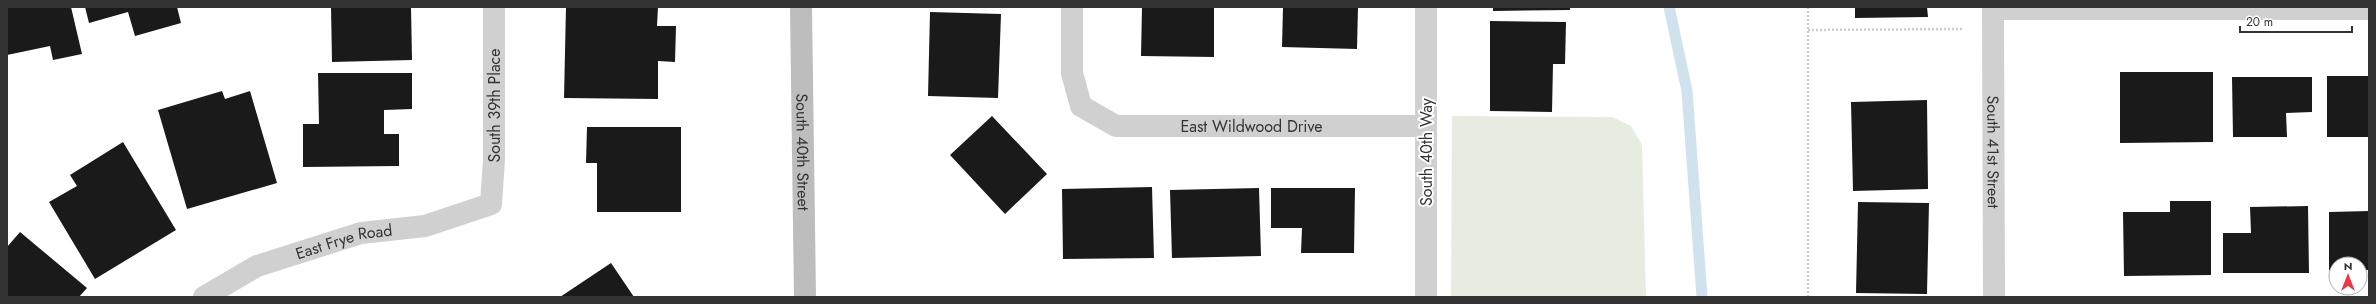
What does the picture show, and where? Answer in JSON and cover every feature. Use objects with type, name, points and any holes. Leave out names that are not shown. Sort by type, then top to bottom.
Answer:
[{"type":"main road","name":"South 40th Street","points":[[801,7],[805,297]]},
{"type":"street","name":"South 39th Place","points":[[491,204],[494,160],[494,7]]},
{"type":"street","name":"East Wildwood Drive","points":[[1072,7],[1072,73],[1081,106],[1116,126],[1426,126]]},
{"type":"street","name":"South 40th Way","points":[[1426,7],[1426,297]]},
{"type":"street","points":[[1993,15],[2369,9]]},
{"type":"street","name":"South 41st Street","points":[[1993,15],[1994,297]]},
{"type":"street","name":"East Frye Road","points":[[204,297],[257,266],[294,254],[361,233],[425,226],[491,204]]},
{"type":"path","points":[[1808,7],[1808,297]]},
{"type":"path","points":[[1808,30],[1993,15]]},
{"type":"shaded area","points":[[1452,116],[1612,117],[1631,126],[1642,145],[1646,297],[1451,297]]},
{"type":"building","points":[[7,7],[71,7],[82,54],[53,60],[50,46],[7,55]]},
{"type":"building","points":[[85,7],[177,7],[181,23],[135,36],[128,12],[89,23]]},
{"type":"building","points":[[331,7],[411,7],[412,60],[332,62]]},
{"type":"building","points":[[566,7],[658,7],[657,26],[676,26],[675,62],[658,61],[658,99],[564,98]]},
{"type":"building","points":[[1142,7],[1214,7],[1214,57],[1141,56]]},
{"type":"building","points":[[1283,7],[1358,7],[1357,49],[1282,47]]},
{"type":"building","points":[[1493,7],[1570,7],[1570,10],[1493,11]]},
{"type":"building","points":[[1855,7],[1927,7],[1928,17],[1855,18]]},
{"type":"building","points":[[930,12],[1001,14],[998,98],[928,96]]},
{"type":"building","points":[[1490,21],[1566,22],[1565,64],[1553,64],[1552,112],[1490,111]]},
{"type":"building","points":[[2120,72],[2213,72],[2213,142],[2120,143]]},
{"type":"building","points":[[318,73],[412,73],[412,109],[384,110],[384,134],[399,134],[399,166],[303,167],[303,124],[319,124]]},
{"type":"building","points":[[2327,76],[2369,76],[2369,137],[2327,137]]},
{"type":"building","points":[[2232,77],[2312,77],[2312,112],[2286,113],[2287,137],[2233,137]]},
{"type":"building","points":[[222,91],[225,99],[250,91],[277,183],[187,209],[158,110]]},
{"type":"building","points":[[1927,100],[1928,189],[1853,191],[1851,102]]},
{"type":"building","points":[[992,116],[1047,174],[1005,214],[950,155]]},
{"type":"building","points":[[587,127],[681,127],[681,212],[597,212],[597,163],[586,163]]},
{"type":"building","points":[[123,142],[176,230],[95,279],[49,202],[77,186],[70,175]]},
{"type":"building","points":[[1152,187],[1154,258],[1063,259],[1062,189]]},
{"type":"building","points":[[1259,188],[1261,256],[1172,258],[1170,190]]},
{"type":"building","points":[[1271,188],[1355,188],[1354,253],[1301,253],[1302,228],[1271,228]]},
{"type":"building","points":[[2170,201],[2211,201],[2211,275],[2124,276],[2123,212],[2170,212]]},
{"type":"building","points":[[1858,202],[1929,203],[1927,294],[1856,293]]},
{"type":"building","points":[[2308,206],[2309,273],[2223,273],[2223,233],[2251,233],[2250,207]]},
{"type":"building","points":[[2369,211],[2369,270],[2368,256],[2329,256],[2329,212]]},
{"type":"building","points":[[20,232],[87,288],[79,297],[7,297],[7,247]]},
{"type":"building","points":[[611,263],[634,297],[560,297]]},
{"type":"waterway","points":[[1669,7],[1687,91],[1702,297]]}]
